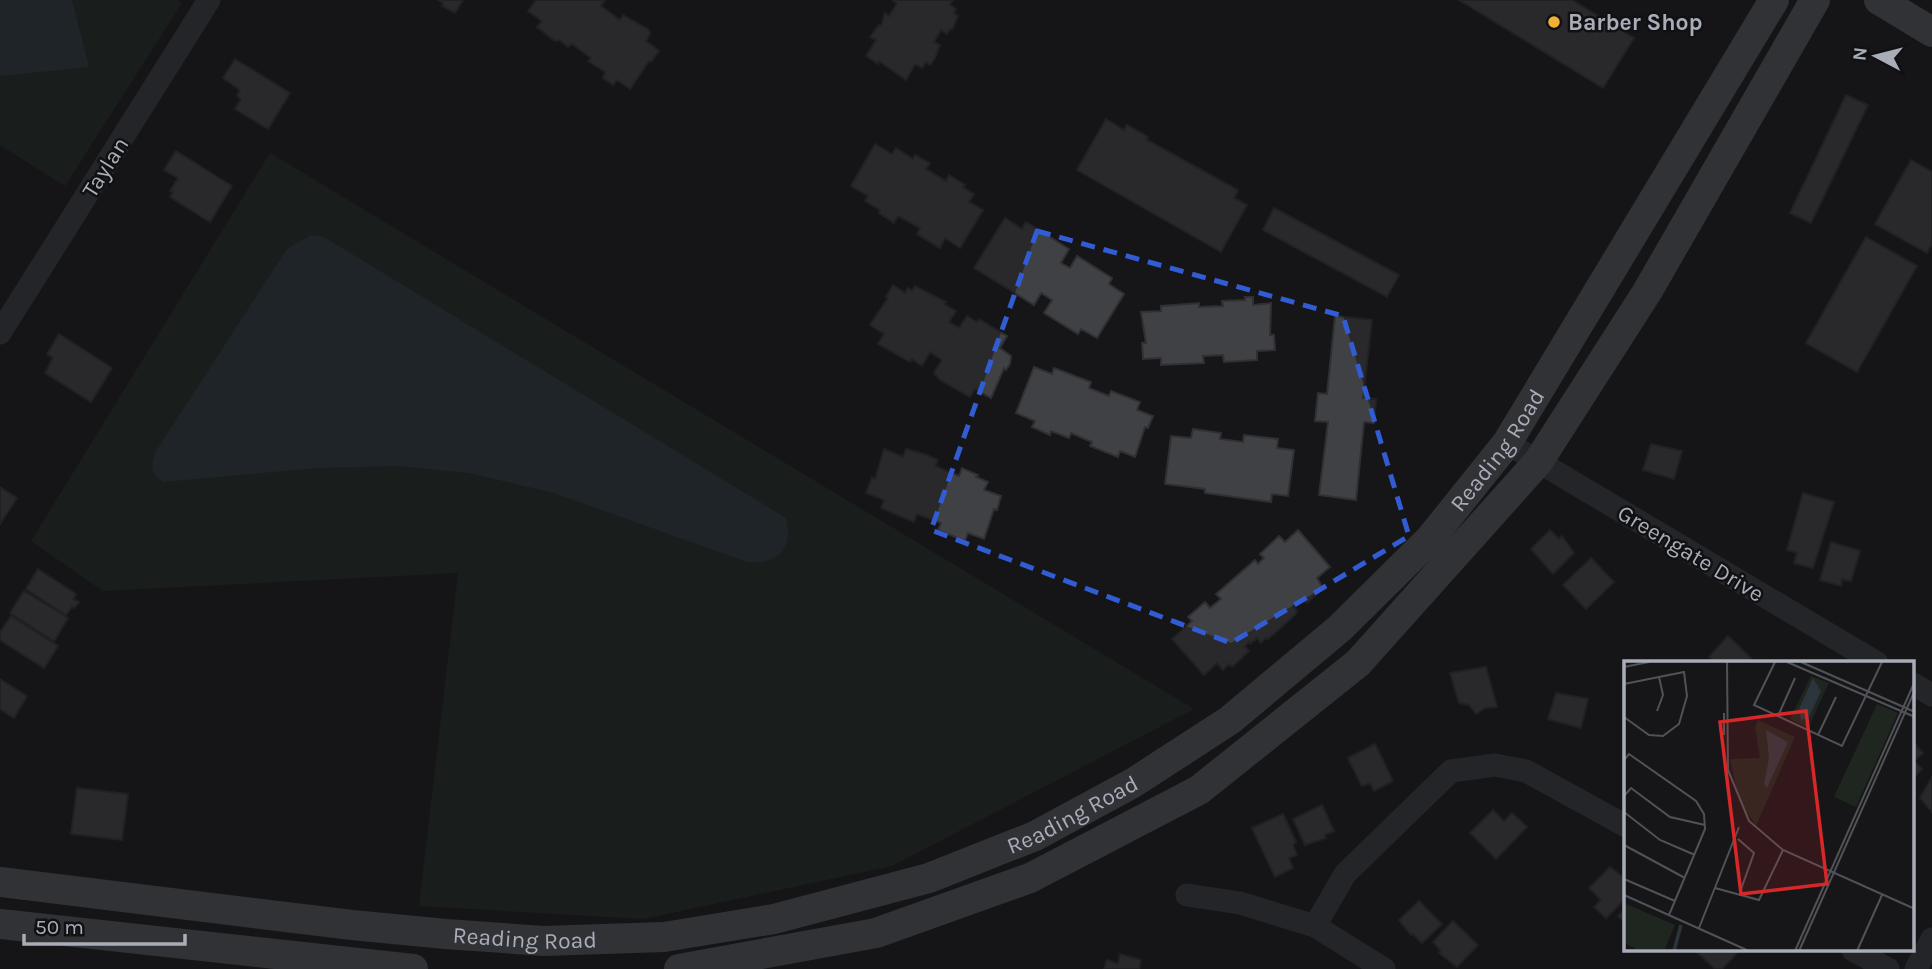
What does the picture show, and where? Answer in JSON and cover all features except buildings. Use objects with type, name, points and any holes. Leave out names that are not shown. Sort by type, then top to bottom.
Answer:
[{"type":"main road","name":"Reading Road","points":[[9,884],[352,925],[544,941],[664,937],[774,919],[929,878],[1035,836],[1133,783],[1230,720],[1366,604],[1430,539],[1507,443],[1774,0]]},
{"type":"main road","name":"Reading Road","points":[[679,969],[876,933],[1030,878],[1199,790],[1358,663],[1538,461],[1647,292],[1815,0]]},
{"type":"main road","points":[[1879,0],[1932,32]]},
{"type":"main road","points":[[9,884],[7,925],[413,969]]},
{"type":"main road","points":[[348,961],[352,925]]},
{"type":"street","name":"Taylan","points":[[3,321],[209,0]]},
{"type":"street","name":"Greengate Drive","points":[[1507,443],[1874,661]]},
{"type":"street","points":[[1914,685],[1932,695]]},
{"type":"street","points":[[1315,926],[1345,874],[1451,771],[1495,765],[1526,771],[1624,825]]},
{"type":"street","points":[[1187,895],[1240,903],[1315,926],[1384,969]]},
{"type":"street","points":[[1916,969],[1932,939]]},
{"type":"street","points":[[1855,951],[1888,969]]},
{"type":"highlighted area","points":[[1037,231],[1343,316],[1409,536],[1231,643],[931,530]]},
{"type":"shaded area","points":[[0,0],[177,0],[182,3],[65,186],[0,145]]},
{"type":"shaded area","points":[[0,0],[72,0],[89,67],[0,76]]},
{"type":"shaded area","points":[[270,153],[1194,709],[892,866],[643,919],[419,906],[458,573],[103,591],[31,541]]},
{"type":"shaded area","points":[[311,235],[324,237],[786,518],[787,538],[781,553],[767,561],[747,562],[554,493],[469,473],[399,466],[316,468],[163,482],[152,468],[156,451],[287,249]]},
{"type":"place","name":"Barber Shop","points":[[1554,22]]}]
